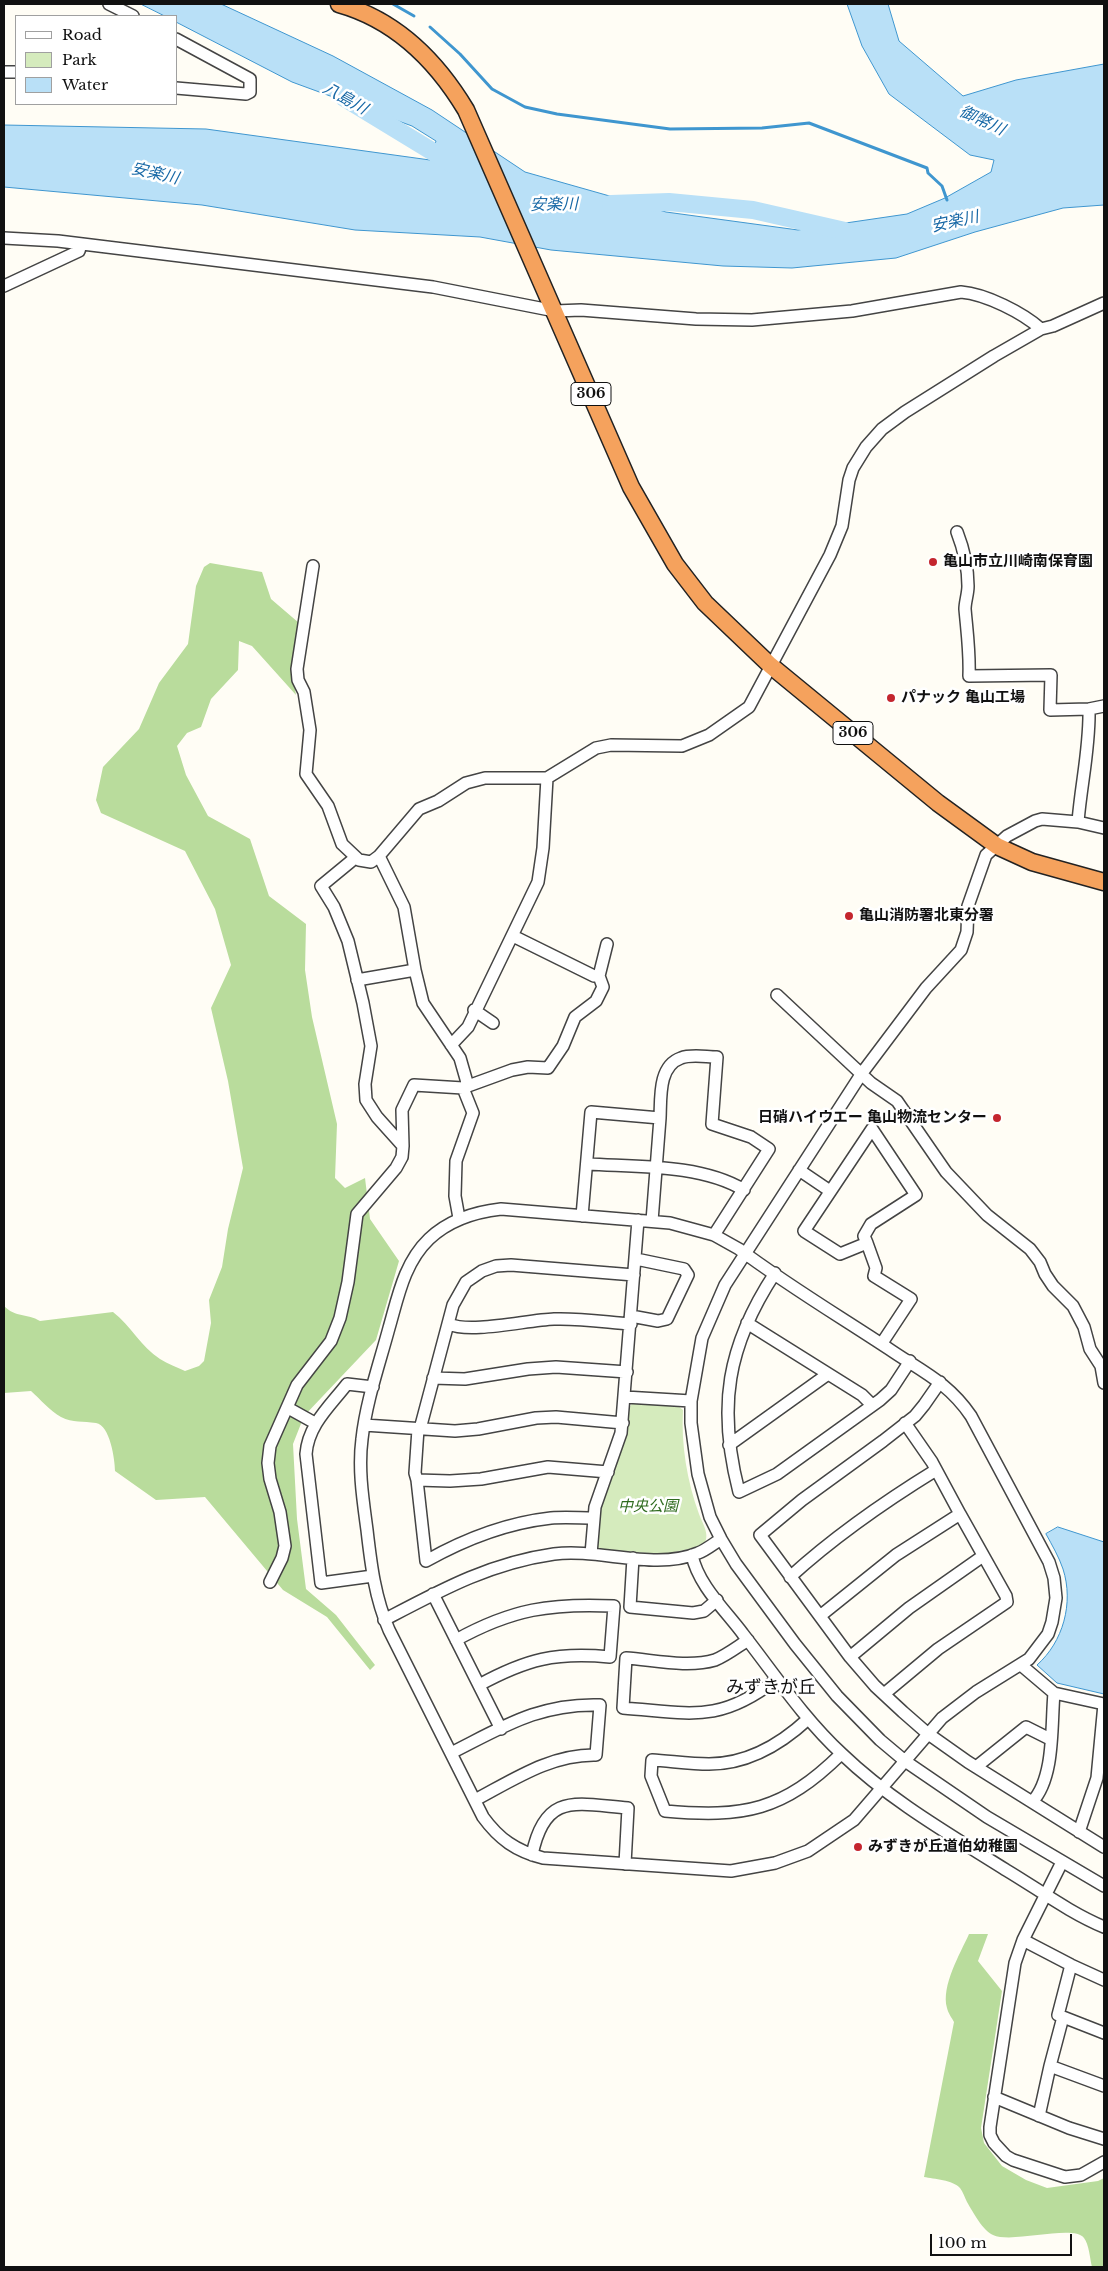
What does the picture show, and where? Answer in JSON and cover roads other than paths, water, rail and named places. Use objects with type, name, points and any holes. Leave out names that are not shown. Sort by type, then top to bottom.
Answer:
[{"type":"highway","name":"306","points":[[339,4],[362,12],[408,38],[437,68],[466,110],[631,487],[648,520],[675,564],[705,603],[770,666],[938,803],[996,846],[1032,862],[1104,882]]},
{"type":"street","points":[[109,4],[131,15]]},
{"type":"street","points":[[178,40],[232,68],[250,79],[251,83],[250,92],[246,94],[178,88]]},
{"type":"street","points":[[4,238],[81,244],[433,287],[478,298],[553,307],[696,319],[752,320],[852,311],[961,292],[970,293],[1000,304],[1037,325],[1053,326],[1104,303]]},
{"type":"street","points":[[4,286],[79,251],[81,244]]},
{"type":"street","points":[[313,566],[296,669],[298,680],[304,692],[310,730],[306,774],[328,806],[342,844],[355,858],[371,862],[380,856],[419,809],[438,801],[466,783],[485,778],[547,778],[596,748],[611,745],[682,746],[709,734],[749,707],[835,543],[842,526],[849,480],[866,448],[882,429],[905,412],[994,356],[1037,325]]},
{"type":"street","points":[[957,532],[964,551],[967,570],[968,587],[965,606],[970,655],[969,676],[1051,675],[1050,710],[1089,709],[1104,706]]},
{"type":"street","points":[[1078,822],[1087,757],[1089,709]]},
{"type":"street","points":[[451,1044],[468,1027],[474,1010],[513,936],[538,882],[547,778]]},
{"type":"street","points":[[1104,828],[1078,822],[1042,819],[1008,836],[986,855],[968,906],[966,932],[961,950],[926,988],[862,1073],[725,1285],[708,1322],[698,1358],[691,1401],[692,1441],[698,1474],[710,1517],[720,1539],[736,1564],[820,1676],[853,1714],[905,1761],[955,1796],[1104,1886]]},
{"type":"street","points":[[380,856],[404,907],[423,1003],[460,1058],[465,1087],[473,1113],[456,1161],[455,1196],[459,1218]]},
{"type":"street","points":[[355,858],[321,886],[339,918],[354,960],[371,1046],[365,1084],[366,1100],[377,1117],[404,1146]]},
{"type":"street","points":[[513,936],[594,976],[599,976]]},
{"type":"street","points":[[270,1582],[282,1558],[285,1546],[280,1512],[270,1479],[268,1463],[270,1446],[297,1385],[331,1341],[340,1318],[348,1282],[354,1232],[360,1209],[396,1168],[402,1157],[404,1146],[402,1110],[414,1085],[465,1087],[512,1070],[528,1067],[548,1068],[563,1046],[575,1017],[599,997],[603,987],[599,976],[607,944]]},
{"type":"street","points":[[357,980],[415,970]]},
{"type":"street","points":[[777,995],[871,1083],[900,1104],[946,1172],[987,1215],[1012,1233],[1038,1257],[1053,1286],[1073,1306],[1084,1327],[1088,1344],[1101,1366],[1104,1383]]},
{"type":"street","points":[[474,1010],[493,1023]]},
{"type":"street","points":[[652,1221],[663,1080],[666,1071],[671,1064],[680,1058],[688,1056],[717,1057],[712,1124],[751,1137],[769,1149],[714,1235]]},
{"type":"street","points":[[582,1216],[592,1112],[660,1118]]},
{"type":"street","points":[[867,1244],[840,1254],[804,1231],[872,1128],[916,1195],[871,1224],[864,1236],[867,1244],[876,1268],[874,1276],[912,1299],[882,1343]]},
{"type":"street","points":[[588,1164],[708,1175],[735,1184],[744,1190]]},
{"type":"street","points":[[799,1170],[830,1191]]},
{"type":"street","points":[[501,1209],[582,1216],[652,1221],[686,1226],[714,1235],[776,1273],[940,1382],[957,1397],[971,1416],[1049,1562],[1054,1578],[1055,1610],[1048,1634],[1039,1648],[1021,1665],[954,1708],[927,1733],[854,1820],[808,1851],[775,1863],[731,1871],[625,1864],[542,1858],[509,1845],[495,1833],[475,1800],[384,1620],[377,1597],[360,1466],[364,1425],[373,1387],[401,1285],[408,1268],[428,1240],[459,1218],[501,1209]]},
{"type":"street","points":[[591,1554],[595,1507],[617,1450],[623,1423],[638,1220]]},
{"type":"street","points":[[449,1324],[457,1328],[470,1329],[528,1320],[556,1318],[667,1319],[688,1274],[684,1269],[636,1259]]},
{"type":"street","points":[[594,1518],[552,1518],[503,1528],[477,1536],[426,1561],[415,1473],[419,1429],[453,1305],[462,1288],[474,1276],[488,1268],[511,1265],[634,1275]]},
{"type":"street","points":[[776,1273],[747,1323],[738,1344],[728,1393],[727,1420],[729,1445],[739,1492],[777,1474],[872,1405],[890,1390],[910,1361]]},
{"type":"street","points":[[747,1323],[862,1395],[872,1405]]},
{"type":"street","points":[[433,1378],[472,1378],[528,1369],[556,1367],[626,1372]]},
{"type":"street","points":[[729,1445],[828,1374]]},
{"type":"street","points":[[940,1382],[924,1405],[905,1424],[802,1500],[760,1535],[850,1657],[884,1694],[927,1733],[976,1767],[1104,1847]]},
{"type":"street","points":[[373,1387],[347,1384],[315,1423],[307,1443],[306,1464],[321,1583],[373,1576]]},
{"type":"street","points":[[625,1397],[691,1401]]},
{"type":"street","points":[[288,1408],[315,1423]]},
{"type":"street","points":[[364,1425],[455,1431],[478,1429],[515,1421],[556,1417],[623,1423]]},
{"type":"street","points":[[884,1694],[938,1649],[1006,1602],[1006,1596],[936,1470],[905,1424]]},
{"type":"street","points":[[416,1480],[450,1481],[481,1479],[548,1467],[608,1472]]},
{"type":"street","points":[[790,1577],[816,1553],[867,1514],[936,1470]]},
{"type":"street","points":[[820,1616],[896,1555],[960,1514]]},
{"type":"street","points":[[384,1620],[433,1594],[502,1564],[557,1554],[591,1554],[664,1559],[692,1555],[720,1539]]},
{"type":"street","points":[[692,1555],[694,1564],[701,1577],[717,1600],[808,1719],[841,1754],[925,1820],[1047,1895],[1104,1927]]},
{"type":"street","points":[[850,1657],[909,1608],[983,1556]]},
{"type":"street","points":[[633,1558],[630,1607],[693,1613],[704,1611],[717,1600]]},
{"type":"street","points":[[433,1594],[501,1729]]},
{"type":"street","points":[[456,1640],[492,1622],[521,1612],[553,1606],[614,1606],[610,1657],[580,1654],[543,1658],[511,1668],[479,1685]]},
{"type":"street","points":[[748,1640],[724,1656],[704,1662],[684,1663],[626,1658],[623,1708],[697,1713],[715,1711],[745,1702],[777,1679]]},
{"type":"street","points":[[1021,1665],[1054,1693],[1104,1704],[1098,1778],[1079,1832]]},
{"type":"street","points":[[1032,1802],[1040,1794],[1046,1776],[1054,1693]]},
{"type":"street","points":[[451,1753],[524,1718],[555,1707],[579,1704],[600,1705],[596,1755],[578,1754],[552,1761],[475,1800]]},
{"type":"street","points":[[808,1719],[777,1743],[748,1757],[707,1764],[652,1760],[651,1776],[665,1811],[721,1815],[772,1803],[807,1784],[841,1754]]},
{"type":"street","points":[[976,1767],[1026,1728],[1050,1739]]},
{"type":"street","points":[[532,1855],[540,1827],[547,1817],[559,1808],[577,1804],[632,1809],[625,1864]]},
{"type":"street","points":[[1062,1862],[1023,1940],[1015,1963],[994,2097],[990,2135],[1001,2153],[1013,2160],[1065,2177],[1081,2175],[1104,2162]]},
{"type":"street","points":[[1023,1940],[1104,1980]]},
{"type":"street","points":[[1071,1965],[1058,2015],[1104,2033]]},
{"type":"street","points":[[1039,2116],[1062,2017]]},
{"type":"street","points":[[1050,2066],[1104,2086]]},
{"type":"street","points":[[994,2097],[1039,2116],[1104,2139]]},
{"type":"water","name":"御幣川","points":[[141,4],[221,4],[333,56],[432,110],[525,172],[666,212],[798,230],[907,214],[945,198],[991,172],[994,160],[970,155],[889,94],[862,46],[847,4],[888,4],[899,41],[963,96],[1016,80],[1104,64],[1104,205],[1063,208],[975,232],[896,258],[792,268],[723,266],[551,250],[480,237],[355,230],[202,205],[4,187],[4,125],[206,129],[430,160],[436,141],[412,126],[292,82],[178,23],[178,15],[163,15]]},
{"type":"water","points":[[1058,1527],[1104,1542],[1104,1694],[1057,1683],[1037,1665],[1054,1645],[1064,1621],[1066,1608],[1066,1582],[1063,1569],[1046,1534]]},
{"type":"waterway","points":[[393,4],[414,16]]},
{"type":"waterway","points":[[430,27],[460,54],[492,89],[525,107],[557,114],[670,129],[762,128],[809,123],[927,168],[928,173],[942,186],[947,200]]},
{"type":"waterway","name":"八島川","points":[[343,97],[453,164]]},
{"type":"waterway","name":"安楽川","points":[[611,204],[669,202],[753,210],[845,231]]},
{"type":"place","name":"亀山市立川崎南保育園","points":[[933,562]]},
{"type":"place","name":"パナック 亀山工場","points":[[891,698]]},
{"type":"place","name":"亀山消防署北東分署","points":[[849,916]]},
{"type":"place","name":"日硝ハイウエー 亀山物流センター","points":[[997,1118]]},
{"type":"place","name":"みずきが丘道伯幼稚園","points":[[858,1847]]},
{"type":"district","name":"みずきが丘","points":[[771,1688]]},
{"type":"park label","name":"中央公園","points":[[648,1507]]}]
